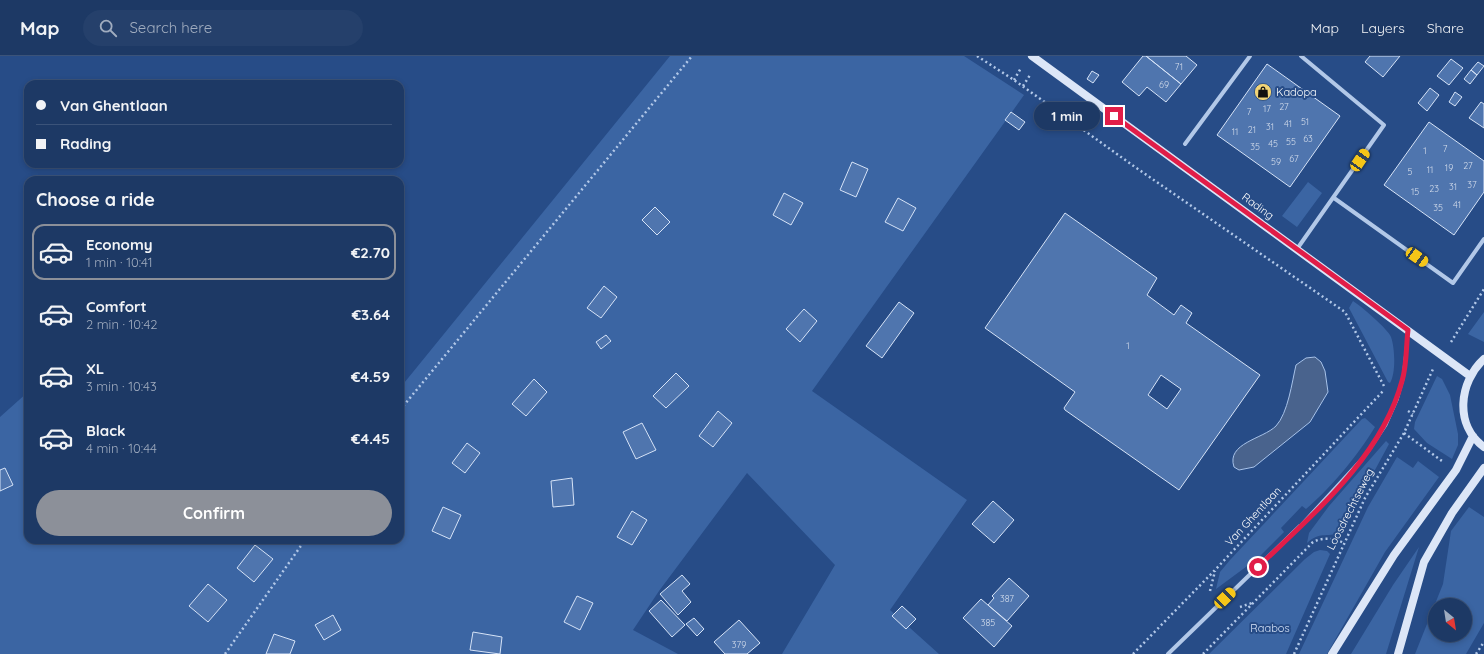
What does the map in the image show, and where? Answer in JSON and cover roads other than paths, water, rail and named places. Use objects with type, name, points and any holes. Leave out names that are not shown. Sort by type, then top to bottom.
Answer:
[{"type":"main road","name":"Rading","points":[[1032,56],[1297,248],[1470,376]]},
{"type":"main road","points":[[1484,359],[1470,376],[1462,401],[1464,416],[1473,436],[1484,447]]},
{"type":"main road","points":[[1332,654],[1394,555],[1456,470],[1473,436]]},
{"type":"main road","points":[[1398,654],[1424,562],[1452,513],[1484,468]]},
{"type":"street","points":[[1185,144],[1250,56]]},
{"type":"street","points":[[1297,248],[1334,198],[1384,125],[1300,56]]},
{"type":"street","points":[[1334,198],[1453,282],[1484,239]]},
{"type":"street","points":[[1168,654],[1300,526]]},
{"type":"lane","points":[[1300,526],[1368,452],[1386,425],[1397,400],[1403,379],[1408,330]]},
{"type":"place","name":"Kadopa","points":[[1263,92]]},
{"type":"park label","name":"Raabos","points":[[1270,628]]}]
